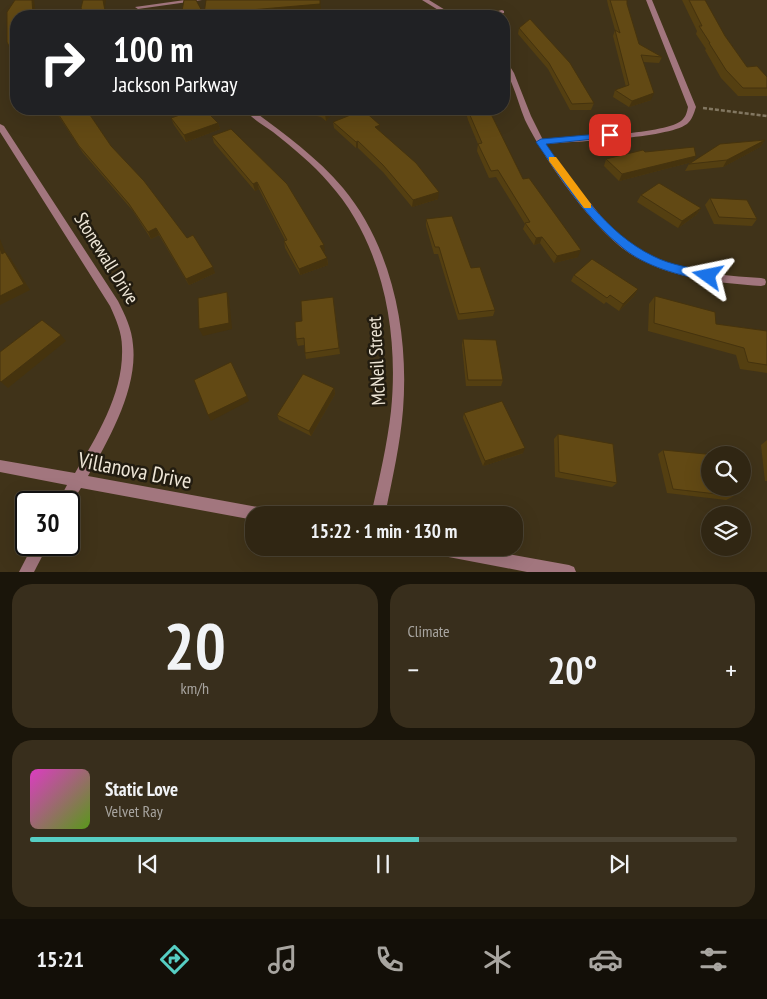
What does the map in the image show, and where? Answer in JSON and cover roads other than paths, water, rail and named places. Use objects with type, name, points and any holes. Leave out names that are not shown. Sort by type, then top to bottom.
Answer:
[{"type":"street","points":[[137,0],[138,8],[199,0]]},
{"type":"street","points":[[425,0],[442,10]]},
{"type":"street","points":[[541,142],[671,128],[684,122],[691,114],[692,106],[649,0]]},
{"type":"street","points":[[510,70],[526,114],[541,142],[572,187],[599,220],[627,246],[650,260],[681,271],[721,279],[761,282]]},
{"type":"street","name":"McNeil Street","points":[[254,115],[327,174],[362,221],[382,266],[396,325],[398,394],[393,442],[380,506]]},
{"type":"street","name":"Stonewall Drive","points":[[0,126],[114,304],[123,324],[128,348],[124,384],[113,415],[72,491]]},
{"type":"street","name":"Villanova Drive","points":[[0,466],[245,512]]},
{"type":"street","points":[[26,572],[35,556]]},
{"type":"street","points":[[482,556],[570,572]]}]
